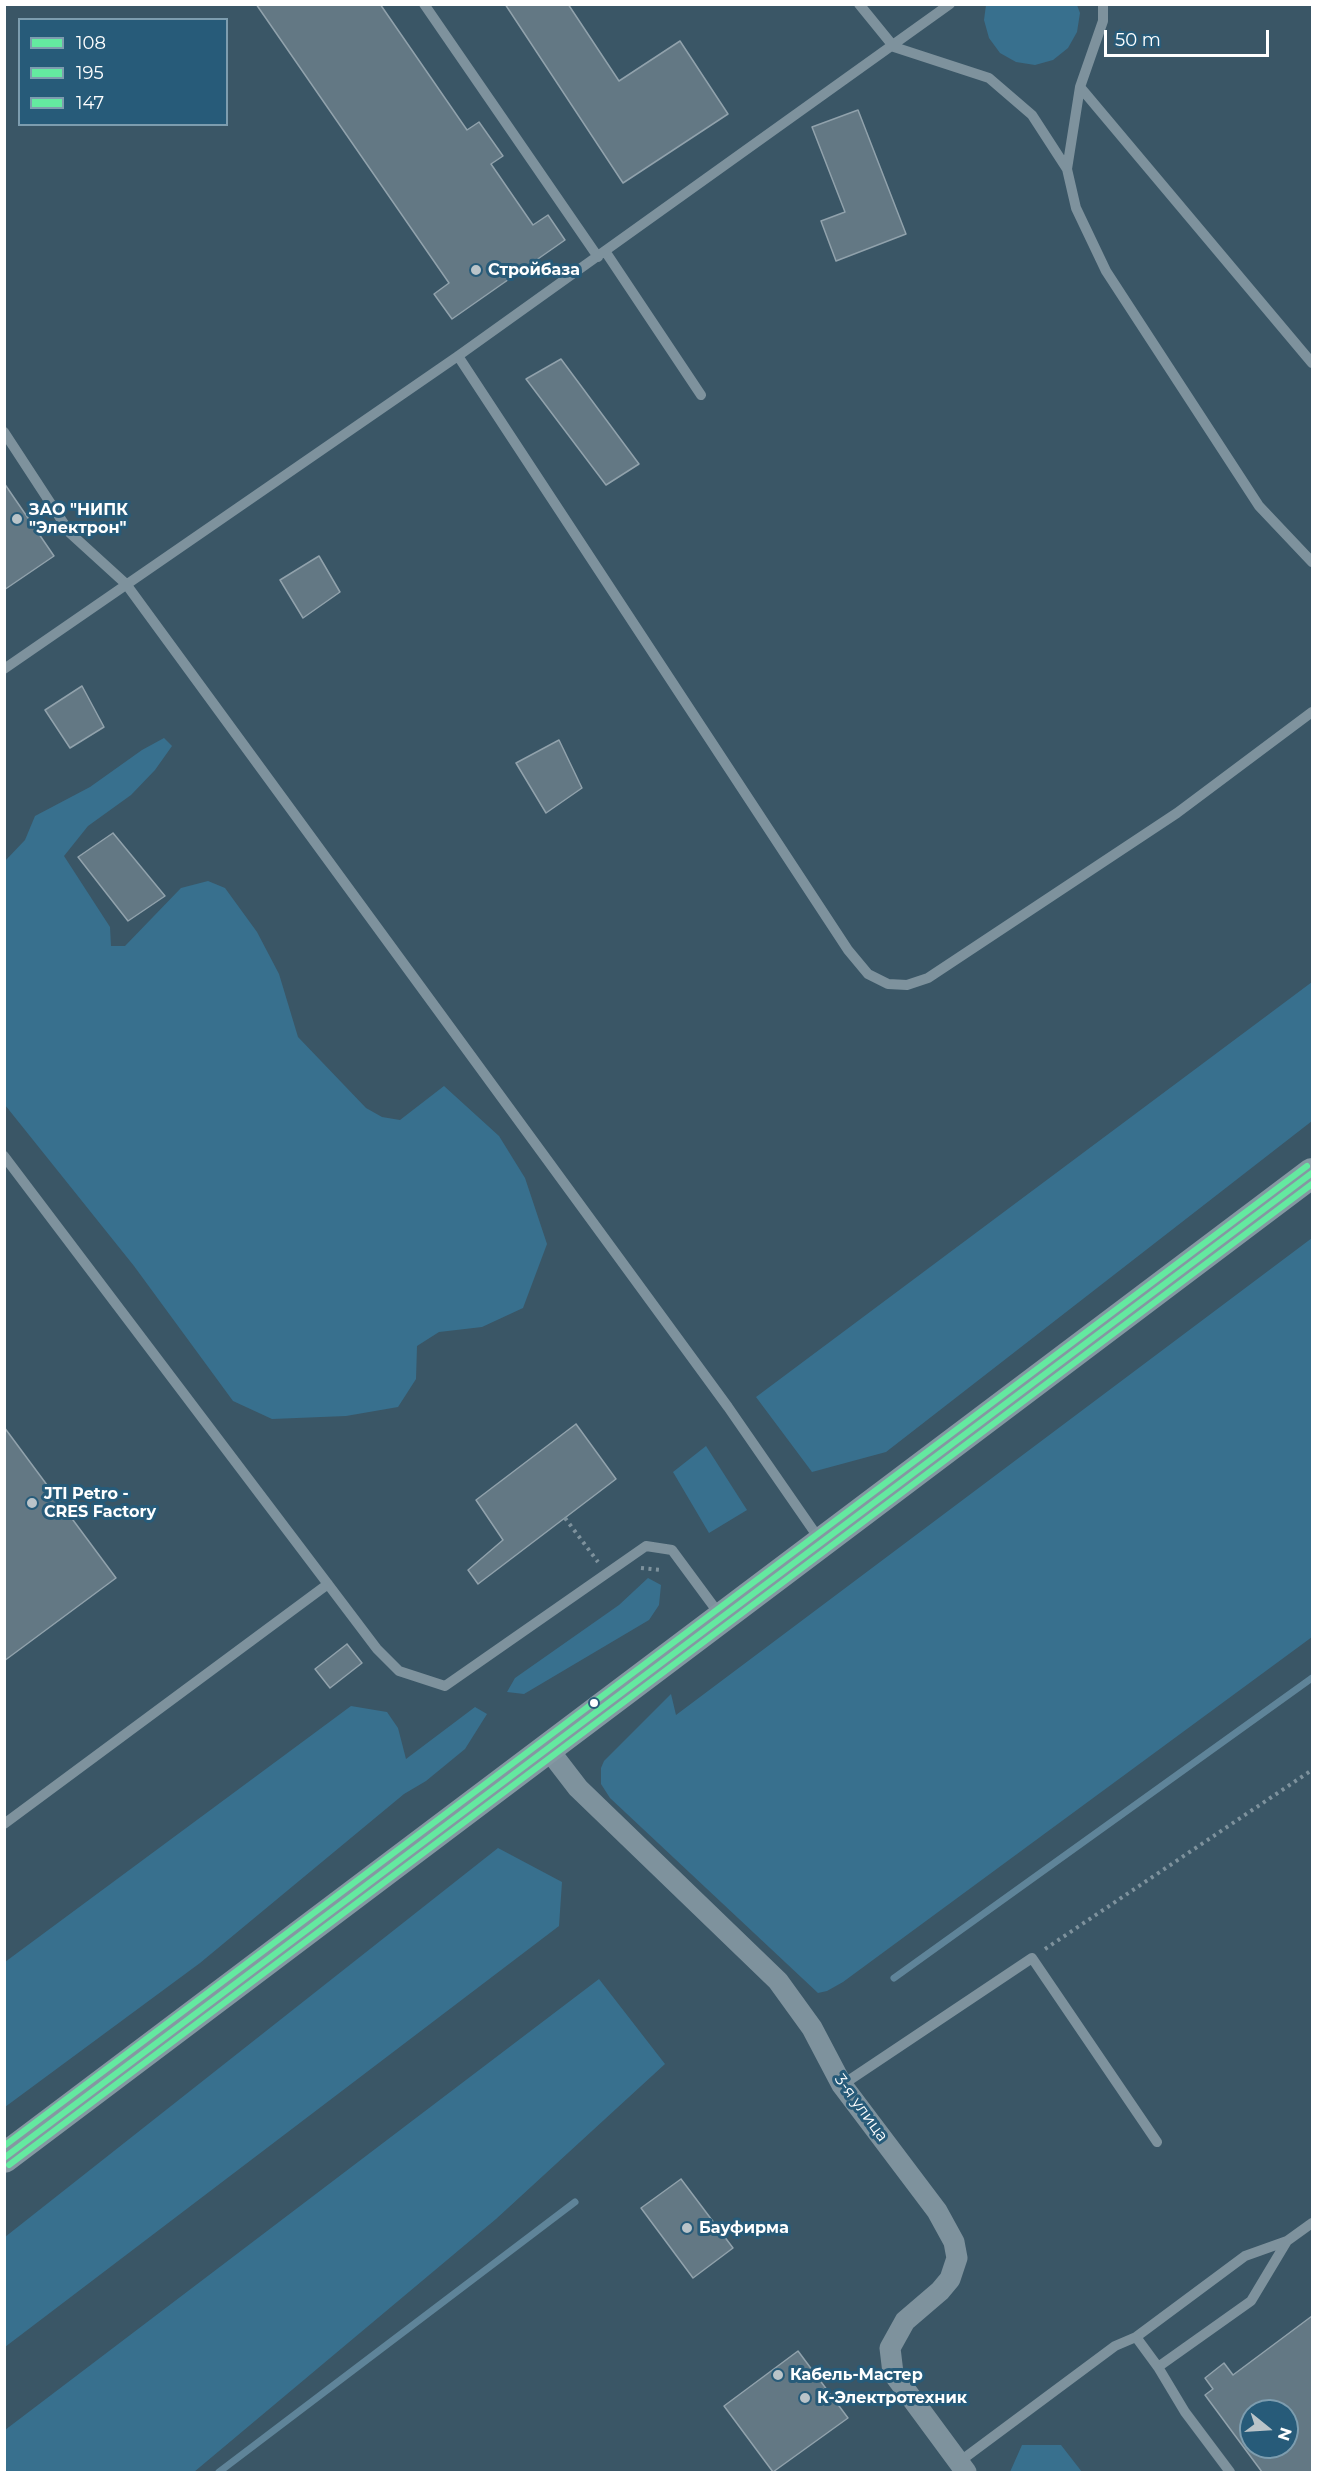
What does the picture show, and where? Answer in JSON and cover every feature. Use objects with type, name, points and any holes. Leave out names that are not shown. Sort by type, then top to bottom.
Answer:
[{"type":"main road","points":[[4,2158],[1312,1173]]},
{"type":"street","name":"3-я улица","points":[[548,1749],[578,1788],[778,1980],[812,2028],[842,2085],[938,2211],[954,2242],[957,2258],[950,2279],[940,2291],[905,2320],[890,2348],[893,2373],[962,2467]]},
{"type":"lane","points":[[424,4],[700,395]]},
{"type":"lane","points":[[859,4],[894,47],[989,78],[1032,116],[1067,169],[1076,208],[1106,271],[1259,506],[1312,562]]},
{"type":"lane","points":[[4,669],[458,357],[894,47],[950,4]]},
{"type":"lane","points":[[1067,169],[1080,87],[1103,21],[1103,4]]},
{"type":"lane","points":[[1080,87],[1312,363]]},
{"type":"lane","points":[[458,357],[848,950],[868,974],[888,984],[907,985],[928,978],[1178,813],[1312,712]]},
{"type":"lane","points":[[4,432],[70,533],[126,584],[728,1407],[822,1543]]},
{"type":"lane","points":[[4,1156],[377,1649],[399,1671],[445,1686],[646,1546],[672,1550],[722,1618]]},
{"type":"lane","points":[[4,1824],[328,1584]]},
{"type":"lane","points":[[842,2085],[1032,1958],[1156,2142]]},
{"type":"lane","points":[[962,2467],[1115,2346],[1136,2337],[1245,2256],[1287,2241],[1312,2223]]},
{"type":"lane","points":[[1158,2367],[1251,2301],[1287,2241]]},
{"type":"lane","points":[[1136,2337],[1158,2367],[1185,2412],[1230,2472]]},
{"type":"path","points":[[1032,1958],[1312,1770]]},
{"type":"shaded area","points":[[986,5],[1077,5],[1080,13],[1077,32],[1068,48],[1053,60],[1035,65],[1016,62],[1000,53],[989,38],[984,20]]},
{"type":"shaded area","points":[[164,738],[172,746],[155,770],[131,795],[88,826],[64,856],[110,927],[111,946],[125,946],[181,888],[208,881],[225,888],[257,932],[279,974],[298,1037],[366,1108],[382,1117],[400,1120],[444,1086],[499,1136],[525,1178],[547,1244],[523,1308],[482,1327],[439,1332],[417,1346],[416,1379],[398,1407],[346,1416],[272,1419],[233,1401],[134,1266],[5,1105],[5,861],[25,840],[35,816],[90,787],[142,750]]},
{"type":"shaded area","points":[[1312,982],[1312,1121],[886,1452],[812,1472],[756,1397]]},
{"type":"shaded area","points":[[1312,1238],[1312,1637],[843,1982],[818,1993],[610,1798],[601,1784],[601,1768],[604,1761],[671,1694],[676,1715]]},
{"type":"shaded area","points":[[706,1446],[747,1510],[709,1533],[673,1472]]},
{"type":"shaded area","points":[[648,1578],[661,1585],[659,1605],[649,1620],[524,1694],[507,1692],[515,1678],[619,1605]]},
{"type":"shaded area","points":[[351,1706],[387,1712],[398,1728],[406,1759],[475,1707],[487,1714],[465,1749],[426,1781],[404,1794],[200,1963],[5,2107],[5,1962]]},
{"type":"shaded area","points":[[498,1848],[562,1882],[559,1926],[5,2347],[5,2237]]},
{"type":"shaded area","points":[[599,1979],[665,2064],[496,2219],[194,2472],[5,2472],[5,2430]]},
{"type":"shaded area","points":[[1022,2445],[1061,2445],[1082,2472],[1010,2472]]},
{"type":"building","points":[[256,4],[380,4],[467,130],[479,122],[503,156],[491,164],[533,225],[548,215],[565,240],[452,319],[434,294],[449,283]]},
{"type":"building","points":[[505,4],[568,4],[619,81],[680,41],[728,114],[623,183]]},
{"type":"building","points":[[858,110],[906,234],[836,261],[821,221],[845,212],[812,127]]},
{"type":"building","points":[[561,359],[639,464],[606,485],[526,379]]},
{"type":"building","name":"ЗАО \"НИПК \"Электрон\"","points":[[4,483],[54,556],[4,590]]},
{"type":"building","points":[[319,556],[340,592],[303,618],[280,580]]},
{"type":"building","points":[[82,686],[104,727],[70,748],[45,710]]},
{"type":"building","points":[[559,740],[582,788],[546,813],[516,763]]},
{"type":"building","points":[[113,833],[165,896],[128,921],[78,857]]},
{"type":"building","points":[[576,1424],[616,1479],[478,1584],[468,1570],[503,1540],[476,1500]]},
{"type":"building","name":"JTI Petro - CRES Factory","points":[[4,1427],[116,1578],[4,1661]]},
{"type":"building","points":[[347,1644],[362,1663],[330,1688],[315,1669]]},
{"type":"building","name":"Бауфирма","points":[[681,2179],[733,2248],[693,2278],[641,2208]]},
{"type":"building","points":[[1312,2316],[1312,2472],[1262,2472],[1252,2459],[1299,2459],[1299,2399],[1239,2399],[1239,2441],[1205,2395],[1213,2389],[1205,2378],[1224,2363],[1233,2375]]},
{"type":"building","points":[[798,2351],[848,2418],[773,2472],[724,2406]]},
{"type":"waterway","points":[[894,1978],[1312,1678]]},
{"type":"waterway","points":[[219,2472],[575,2202]]},
{"type":"transit line","name":"147","points":[[4,2146],[1307,1166]]},
{"type":"transit line","name":"108","points":[[4,2158],[1312,1173]]},
{"type":"transit line","name":"195","points":[[9,2165],[1312,1184]]},
{"type":"place","name":"Стройбаза","points":[[476,270]]},
{"type":"place","name":"ЗАО \"НИПК \"Электрон\"","points":[[17,519]]},
{"type":"place","name":"JTI Petro - CRES Factory","points":[[32,1503]]},
{"type":"place","name":"Бауфирма","points":[[687,2228]]},
{"type":"place","name":"Кабель-Мастер","points":[[778,2375]]},
{"type":"place","name":"К-Электротехник","points":[[805,2398]]}]
